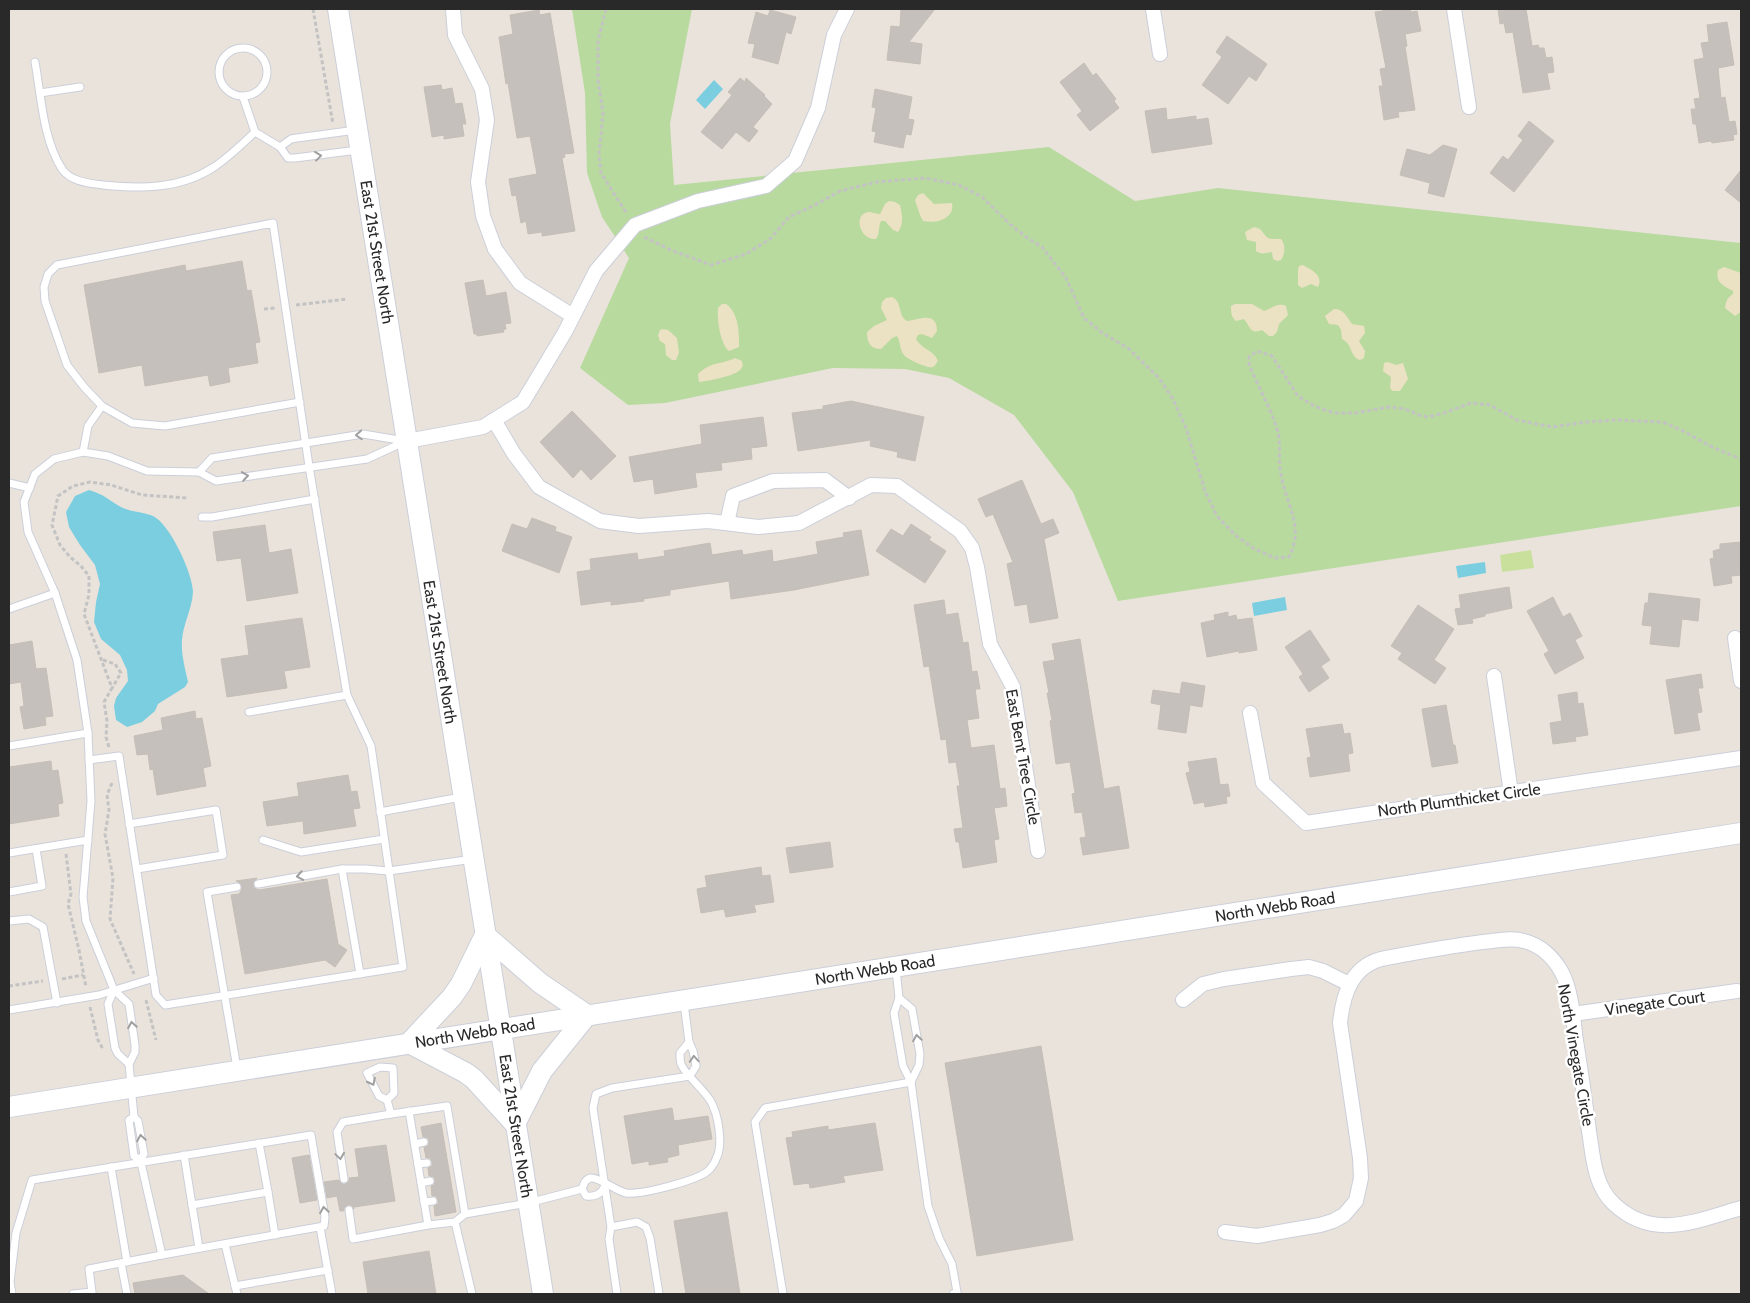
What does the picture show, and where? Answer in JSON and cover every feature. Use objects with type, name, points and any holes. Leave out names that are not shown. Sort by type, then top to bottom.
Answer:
[{"type":"main road","name":"East 21st Street North","points":[[338,9],[543,1294]]},
{"type":"main road","name":"North Webb Road","points":[[9,1107],[238,1071],[379,1057],[410,1043],[1741,833]]},
{"type":"main road","points":[[485,935],[540,983],[587,1015],[542,1071],[515,1124],[474,1079],[463,1070],[410,1043],[452,997],[461,984],[485,935]]},
{"type":"street","points":[[453,9],[455,35],[482,89],[487,120],[478,182],[483,216],[495,249],[520,284],[573,316]]},
{"type":"street","points":[[407,441],[483,427],[523,402],[573,316],[596,271],[635,225],[698,201],[766,186],[795,161],[818,108],[834,35],[847,9]]},
{"type":"street","points":[[1152,9],[1160,54]]},
{"type":"street","points":[[1454,9],[1469,107]]},
{"type":"street","name":"East Bent Tree Circle","points":[[494,420],[514,454],[539,487],[600,521],[639,526],[708,521],[758,527],[799,523],[871,485],[897,486],[960,530],[972,548],[990,644],[1013,688],[1038,851]]},
{"type":"street","points":[[727,523],[733,496],[773,482],[826,480],[849,498]]},
{"type":"street","points":[[1735,638],[1741,680]]},
{"type":"street","points":[[1494,676],[1511,793]]},
{"type":"street","name":"North Plumthicket Circle","points":[[1250,713],[1263,783],[1306,823],[1741,758]]},
{"type":"street","name":"North Vinegate Circle","points":[[1226,1232],[1257,1236],[1320,1225],[1344,1215],[1356,1201],[1361,1178],[1360,1158],[1340,1023],[1342,1004],[1349,984],[1355,975],[1366,966],[1380,959],[1450,946],[1510,939],[1523,940],[1536,945],[1553,959],[1562,973],[1573,1014],[1593,1158],[1599,1182],[1605,1195],[1625,1214],[1638,1221],[1660,1226],[1688,1224],[1741,1208]]},
{"type":"street","points":[[1183,1000],[1204,984],[1224,979],[1309,967],[1323,971],[1349,984]]},
{"type":"street","name":"Vinegate Court","points":[[1573,1014],[1737,991]]},
{"type":"lane","points":[[237,48],[254,50],[266,62],[267,77],[264,85],[251,96],[243,97],[233,95],[226,90],[221,83],[219,75],[219,66],[223,58],[237,48]]},
{"type":"lane","points":[[35,62],[52,148],[63,170],[82,182],[124,187],[156,187],[191,179],[215,167],[255,132]]},
{"type":"lane","points":[[40,93],[80,87]]},
{"type":"lane","points":[[243,97],[255,132],[280,148],[288,158],[296,158],[359,140]]},
{"type":"lane","points":[[280,148],[291,139],[335,133],[359,140]]},
{"type":"lane","points":[[90,760],[119,756],[156,995],[165,1005],[403,967],[371,746],[347,695],[314,499],[306,442],[286,306],[273,223],[57,265],[48,274],[44,287],[45,301],[67,365],[102,406],[132,423],[165,426],[300,402]]},
{"type":"lane","points":[[83,452],[88,426],[102,406]]},
{"type":"lane","points":[[199,472],[212,458],[306,442],[363,434],[407,441]]},
{"type":"lane","points":[[162,1255],[141,1162],[144,1154],[138,1121],[134,1117],[129,1064],[135,1052],[135,1045],[128,1004],[114,990],[86,922],[83,897],[91,801],[90,760],[77,660],[55,594],[28,532],[24,502],[35,474],[54,459],[83,452],[108,456],[147,472],[199,472],[216,481],[367,459],[407,441]]},
{"type":"lane","points":[[9,483],[30,488]]},
{"type":"lane","points":[[202,517],[212,517],[314,499]]},
{"type":"lane","points":[[9,609],[55,594]]},
{"type":"lane","points":[[248,712],[347,695]]},
{"type":"lane","points":[[9,746],[88,733]]},
{"type":"lane","points":[[380,812],[463,797]]},
{"type":"lane","points":[[129,824],[216,810],[223,855],[136,869]]},
{"type":"lane","points":[[263,840],[301,852],[384,839]]},
{"type":"lane","points":[[9,853],[88,840]]},
{"type":"lane","points":[[9,892],[42,886],[36,849]]},
{"type":"lane","points":[[258,884],[342,869],[389,871],[473,858]]},
{"type":"lane","points":[[342,869],[360,974]]},
{"type":"lane","points":[[238,887],[207,892],[238,1071]]},
{"type":"lane","points":[[9,921],[30,919],[43,927],[57,1003]]},
{"type":"lane","points":[[896,966],[899,998],[894,1013],[903,1066],[912,1082],[928,1206],[939,1238],[952,1264],[955,1293]]},
{"type":"lane","points":[[9,1010],[88,997],[154,978]]},
{"type":"lane","points":[[114,990],[108,1004],[115,1048],[118,1054],[129,1064]]},
{"type":"lane","points":[[899,998],[912,1009],[920,1054],[919,1065],[912,1082]]},
{"type":"lane","points":[[683,1000],[689,1042],[694,1050],[696,1066],[690,1076]]},
{"type":"lane","points":[[582,1189],[585,1181],[591,1178],[599,1179],[606,1185],[627,1193],[651,1190],[706,1174],[717,1159],[720,1144],[716,1116],[710,1100],[681,1064],[680,1053],[689,1042]]},
{"type":"lane","points":[[387,1100],[394,1093],[393,1068],[379,1057],[367,1073],[379,1096],[387,1100],[391,1114]]},
{"type":"lane","points":[[618,1294],[608,1239],[612,1227],[594,1108],[596,1094],[612,1088],[690,1076]]},
{"type":"lane","points":[[783,1294],[754,1122],[765,1108],[912,1082]]},
{"type":"lane","points":[[344,1179],[337,1132],[344,1122],[448,1106],[465,1214]]},
{"type":"lane","points":[[409,1111],[428,1226]]},
{"type":"lane","points":[[12,1294],[9,1282],[16,1233],[32,1180],[311,1135],[326,1217],[324,1226],[89,1269],[92,1292],[73,1294]]},
{"type":"lane","points":[[444,1139],[453,1138]]},
{"type":"lane","points":[[415,1144],[424,1142]]},
{"type":"lane","points":[[259,1143],[275,1235]]},
{"type":"lane","points":[[184,1155],[199,1248]]},
{"type":"lane","points":[[447,1160],[456,1158]]},
{"type":"lane","points":[[418,1164],[427,1163]]},
{"type":"lane","points":[[111,1167],[127,1294]]},
{"type":"lane","points":[[450,1178],[459,1176]]},
{"type":"lane","points":[[421,1183],[430,1181]]},
{"type":"lane","points":[[582,1189],[586,1196],[593,1196],[601,1193],[606,1185]]},
{"type":"lane","points":[[349,1210],[353,1239],[455,1222],[465,1214],[528,1203],[582,1189]]},
{"type":"lane","points":[[192,1204],[268,1192]]},
{"type":"lane","points":[[453,1197],[462,1195]]},
{"type":"lane","points":[[424,1202],[433,1200]]},
{"type":"lane","points":[[455,1222],[472,1294]]},
{"type":"lane","points":[[612,1227],[637,1222],[646,1227],[650,1238],[659,1294]]},
{"type":"lane","points":[[320,1227],[332,1294]]},
{"type":"lane","points":[[225,1244],[237,1294]]},
{"type":"lane","points":[[235,1286],[328,1270]]},
{"type":"path","points":[[313,9],[335,133]]},
{"type":"path","points":[[606,9],[598,41],[598,80],[602,113],[599,154],[602,173],[622,209],[644,237],[671,250],[711,265],[746,254],[770,239],[789,217],[813,206],[840,190],[876,182],[925,178],[959,185],[982,197],[1011,225],[1026,237],[1042,246],[1066,278],[1084,318],[1101,332],[1129,349],[1159,378],[1173,399],[1186,428],[1205,490],[1217,516],[1235,535],[1255,549],[1275,558],[1289,557],[1294,547],[1296,535],[1292,510],[1281,475],[1278,434],[1272,414],[1249,364],[1249,357],[1257,350],[1272,356],[1298,396],[1314,406],[1334,413],[1354,413],[1389,407],[1405,409],[1428,417],[1471,403],[1490,405],[1517,420],[1552,427],[1616,420],[1664,422],[1710,446],[1741,459]]},
{"type":"path","points":[[264,309],[347,299]]},
{"type":"path","points":[[112,688],[84,614],[89,595],[89,576],[60,544],[52,524],[58,496],[73,486],[90,482],[112,485],[142,495],[188,498]]},
{"type":"path","points":[[103,660],[115,664],[121,673],[104,702],[112,781],[106,794],[109,810],[105,834],[113,878],[110,920],[146,1000],[156,1040]]},
{"type":"path","points":[[66,852],[71,894],[68,904],[98,1040],[103,1050]]},
{"type":"green space","points":[[572,9],[692,9],[670,124],[674,185],[1049,147],[1135,201],[1218,188],[1741,243],[1741,506],[1118,601],[1073,492],[1014,415],[949,378],[905,369],[833,368],[665,403],[628,405],[580,368],[629,258],[602,217],[587,173],[585,93]]},
{"type":"green space","points":[[1531,550],[1534,568],[1502,572],[1500,555]]},
{"type":"sand","points":[[923,193],[934,204],[952,203],[951,213],[948,217],[933,222],[923,221],[915,200],[918,195]]},
{"type":"sand","points":[[889,201],[900,205],[902,222],[900,229],[898,232],[893,230],[885,221],[881,221],[876,239],[871,239],[866,236],[860,227],[860,218],[868,212],[880,214],[885,204]]},
{"type":"sand","points":[[1254,227],[1260,229],[1269,238],[1281,239],[1284,244],[1284,250],[1281,260],[1273,259],[1272,252],[1262,253],[1256,251],[1256,242],[1247,240],[1245,232]]},
{"type":"sand","points":[[1303,265],[1313,271],[1318,277],[1318,287],[1311,284],[1302,288],[1298,285],[1299,266]]},
{"type":"sand","points":[[1724,267],[1741,273],[1741,312],[1735,316],[1725,308],[1727,300],[1733,294],[1733,291],[1721,284],[1717,274],[1718,270]]},
{"type":"sand","points":[[892,297],[898,302],[902,315],[907,321],[926,318],[934,320],[937,331],[932,338],[922,334],[918,335],[916,339],[936,357],[938,361],[933,367],[922,365],[906,357],[901,350],[897,336],[892,338],[881,349],[874,348],[870,344],[867,332],[874,326],[887,320],[881,308],[882,302],[886,298]]},
{"type":"sand","points":[[722,304],[726,304],[734,313],[738,330],[739,347],[729,351],[723,343],[718,319],[718,308]]},
{"type":"sand","points":[[1235,304],[1252,304],[1264,311],[1278,305],[1283,305],[1286,306],[1288,315],[1279,324],[1277,332],[1273,336],[1269,336],[1262,330],[1253,331],[1244,319],[1236,321],[1232,314],[1231,306]]},
{"type":"sand","points":[[1334,309],[1343,312],[1352,324],[1364,326],[1365,333],[1359,341],[1365,351],[1364,358],[1360,360],[1354,356],[1348,344],[1342,339],[1341,330],[1338,325],[1329,324],[1325,316]]},
{"type":"sand","points":[[662,329],[668,330],[677,338],[679,353],[676,360],[672,360],[666,355],[665,344],[660,341],[658,335]]},
{"type":"sand","points":[[735,358],[742,361],[741,369],[738,372],[721,378],[699,382],[698,374],[703,370],[712,365]]},
{"type":"sand","points":[[1388,362],[1396,365],[1403,363],[1408,379],[1400,391],[1393,391],[1390,388],[1391,377],[1383,371],[1384,363]]},
{"type":"water","points":[[714,80],[723,89],[705,109],[696,100]]},
{"type":"water","points":[[89,490],[123,508],[153,516],[160,521],[179,550],[192,584],[192,598],[182,640],[188,682],[185,687],[158,704],[155,711],[142,722],[127,727],[116,720],[114,706],[116,698],[128,681],[127,670],[120,655],[101,639],[94,622],[100,584],[95,565],[69,527],[66,512],[75,496]]},
{"type":"water","points":[[1485,562],[1486,573],[1458,578],[1456,566]]},
{"type":"water","points":[[1285,597],[1287,610],[1254,616],[1252,603]]},
{"type":"building","points":[[901,9],[935,9],[909,42],[922,44],[920,64],[887,60],[891,26],[900,27]]},
{"type":"building","points":[[1383,9],[1410,9],[1411,12],[1417,11],[1421,31],[1405,34],[1407,46],[1405,47],[1415,110],[1398,112],[1399,117],[1384,120],[1379,86],[1383,86],[1380,69],[1386,68],[1375,12],[1383,11]]},
{"type":"building","points":[[1498,9],[1526,9],[1532,46],[1538,45],[1539,48],[1544,48],[1546,58],[1552,57],[1554,72],[1547,73],[1550,89],[1523,93],[1513,32],[1506,33],[1504,23],[1500,24]]},
{"type":"building","points":[[539,10],[540,15],[550,13],[574,153],[564,154],[565,157],[562,158],[575,231],[542,236],[542,232],[528,234],[526,221],[521,223],[516,195],[512,196],[509,179],[537,174],[530,136],[517,138],[499,37],[513,34],[510,15]]},
{"type":"building","points":[[770,10],[796,17],[791,34],[786,32],[778,64],[752,57],[755,44],[748,43],[756,12],[768,16]]},
{"type":"building","points":[[1727,22],[1734,65],[1718,68],[1721,98],[1725,97],[1729,122],[1735,121],[1737,134],[1733,135],[1734,140],[1699,143],[1691,109],[1696,109],[1694,99],[1700,98],[1694,60],[1704,58],[1701,43],[1709,42],[1707,25]]},
{"type":"building","points":[[1227,36],[1267,64],[1256,81],[1249,76],[1228,104],[1202,85],[1222,57],[1216,52]]},
{"type":"building","points":[[1084,63],[1093,76],[1096,73],[1116,99],[1114,101],[1119,108],[1090,131],[1077,115],[1082,111],[1060,82]]},
{"type":"building","points":[[740,78],[745,82],[746,78],[772,104],[753,127],[758,131],[749,142],[736,132],[722,149],[701,132],[732,95],[728,92]]},
{"type":"building","points":[[441,85],[442,90],[452,88],[455,104],[462,103],[466,124],[462,124],[464,136],[444,139],[444,135],[432,137],[424,87]]},
{"type":"building","points":[[875,89],[912,97],[908,119],[914,120],[911,135],[906,134],[903,148],[874,142],[876,132],[872,131],[876,108],[872,107]]},
{"type":"building","points":[[1166,108],[1167,120],[1196,116],[1196,120],[1208,118],[1212,144],[1152,153],[1145,111]]},
{"type":"building","points":[[1529,121],[1554,141],[1514,192],[1490,173],[1503,156],[1508,160],[1523,140],[1518,136]]},
{"type":"building","points":[[1443,145],[1457,149],[1444,197],[1428,193],[1430,183],[1400,175],[1407,149],[1430,155]]},
{"type":"building","points":[[1741,170],[1741,203],[1725,190]]},
{"type":"building","points":[[242,261],[247,291],[251,290],[260,342],[255,343],[258,363],[228,368],[230,382],[210,386],[208,375],[145,386],[142,365],[99,373],[84,285],[185,265],[186,271]]},
{"type":"building","points":[[483,280],[486,296],[506,292],[511,323],[505,324],[506,329],[503,330],[504,332],[477,336],[477,334],[474,334],[465,283]]},
{"type":"building","points":[[851,401],[924,417],[915,461],[897,457],[898,452],[870,446],[871,440],[798,451],[792,413],[823,409],[823,406]]},
{"type":"building","points":[[572,411],[616,456],[591,480],[581,469],[573,478],[540,442]]},
{"type":"building","points":[[763,417],[767,446],[751,448],[752,459],[721,463],[722,470],[695,473],[697,487],[655,494],[653,479],[634,482],[629,457],[702,444],[700,425]]},
{"type":"building","points":[[1022,480],[1041,524],[1053,519],[1059,533],[1044,539],[1058,618],[1030,623],[1027,604],[1015,606],[1007,564],[1013,562],[993,514],[986,517],[978,499]]},
{"type":"building","points":[[532,518],[556,527],[555,531],[572,537],[559,573],[502,551],[512,524],[527,529]]},
{"type":"building","points":[[911,524],[931,537],[929,540],[946,551],[925,583],[876,551],[891,529],[903,536]]},
{"type":"building","points":[[265,525],[269,553],[291,549],[298,593],[247,601],[241,558],[217,561],[213,532]]},
{"type":"building","points":[[861,530],[869,575],[794,590],[731,599],[729,581],[670,590],[670,595],[643,599],[644,601],[611,605],[611,601],[581,605],[577,572],[591,570],[590,559],[637,553],[638,560],[665,556],[664,551],[710,543],[712,555],[742,550],[743,555],[772,550],[773,562],[818,554],[816,542],[844,537],[843,533]]},
{"type":"building","points":[[1741,542],[1741,575],[1731,576],[1732,583],[1714,586],[1710,559],[1714,558],[1713,551],[1720,549],[1720,544]]},
{"type":"building","points":[[1509,587],[1512,608],[1472,619],[1473,623],[1458,625],[1455,609],[1461,608],[1459,595]]},
{"type":"building","points":[[1649,593],[1700,599],[1698,621],[1682,619],[1679,647],[1650,644],[1652,626],[1642,625],[1645,603],[1648,603]]},
{"type":"building","points":[[1553,597],[1563,617],[1570,613],[1582,636],[1575,640],[1584,658],[1555,674],[1544,654],[1549,651],[1527,611]]},
{"type":"building","points":[[944,600],[946,615],[958,613],[963,643],[968,642],[972,672],[977,671],[980,689],[975,689],[979,718],[967,720],[971,748],[994,745],[1000,789],[1005,788],[1007,806],[994,808],[999,839],[994,840],[997,862],[963,868],[959,842],[956,842],[954,829],[963,828],[957,786],[960,786],[956,762],[949,763],[946,739],[941,740],[929,666],[924,667],[914,605]]},
{"type":"building","points":[[1418,605],[1454,629],[1434,660],[1446,668],[1435,684],[1398,659],[1402,653],[1391,646]]},
{"type":"building","points":[[1228,612],[1228,617],[1236,615],[1237,620],[1252,618],[1257,650],[1239,653],[1239,651],[1207,657],[1201,623],[1215,620],[1214,615]]},
{"type":"building","points":[[302,618],[310,667],[284,671],[287,688],[227,697],[221,659],[249,655],[245,626]]},
{"type":"building","points":[[1310,630],[1330,660],[1321,666],[1329,678],[1309,692],[1299,677],[1303,674],[1285,647]]},
{"type":"building","points":[[1080,639],[1104,789],[1119,786],[1129,848],[1083,855],[1080,838],[1086,837],[1082,812],[1075,813],[1072,794],[1075,793],[1070,762],[1056,764],[1050,721],[1052,720],[1047,693],[1049,693],[1043,662],[1055,660],[1052,644]]},
{"type":"building","points":[[32,641],[36,669],[46,668],[53,716],[45,717],[46,725],[24,729],[20,707],[24,706],[21,682],[9,684],[9,645]]},
{"type":"building","points":[[1701,674],[1703,688],[1698,688],[1702,712],[1697,713],[1700,730],[1675,734],[1666,680]]},
{"type":"building","points":[[1182,682],[1205,686],[1202,707],[1190,705],[1186,733],[1158,729],[1161,705],[1151,703],[1153,690],[1180,694]]},
{"type":"building","points":[[1577,692],[1578,704],[1583,703],[1588,735],[1575,737],[1576,741],[1553,744],[1550,723],[1562,721],[1558,695]]},
{"type":"building","points":[[1446,705],[1458,763],[1432,767],[1422,709]]},
{"type":"building","points":[[195,711],[196,719],[202,718],[211,766],[203,768],[206,786],[157,795],[153,769],[150,770],[148,754],[137,755],[134,736],[163,730],[161,718]]},
{"type":"building","points":[[1342,724],[1344,734],[1350,733],[1353,753],[1348,754],[1350,771],[1310,777],[1307,758],[1311,757],[1306,729]]},
{"type":"building","points":[[1216,758],[1220,785],[1228,784],[1230,796],[1226,797],[1227,803],[1205,807],[1204,802],[1194,804],[1186,773],[1190,772],[1188,762]]},
{"type":"building","points":[[51,761],[52,771],[58,770],[63,803],[58,804],[59,816],[9,824],[9,767]]},
{"type":"building","points":[[348,775],[351,792],[357,791],[360,808],[353,809],[356,826],[304,834],[303,821],[267,826],[263,802],[299,796],[297,783]]},
{"type":"building","points":[[830,842],[833,867],[790,873],[786,848]]},
{"type":"building","points":[[761,867],[762,876],[770,875],[774,902],[754,905],[756,912],[726,917],[724,909],[701,913],[697,889],[707,887],[705,876]]},
{"type":"building","points":[[257,878],[253,884],[254,888],[259,890],[327,879],[338,944],[347,950],[335,967],[325,960],[245,974],[231,895],[239,894],[242,889],[241,884],[236,881]]},
{"type":"building","points":[[1041,1046],[1073,1240],[977,1256],[945,1063]]},
{"type":"building","points":[[672,1108],[674,1121],[708,1116],[712,1139],[678,1145],[679,1155],[667,1158],[668,1162],[649,1165],[649,1161],[632,1164],[624,1116]]},
{"type":"building","points":[[441,1123],[456,1212],[435,1216],[434,1206],[438,1204],[438,1200],[436,1196],[432,1196],[431,1186],[434,1185],[435,1180],[434,1177],[429,1176],[428,1168],[432,1166],[432,1162],[430,1158],[426,1158],[424,1147],[428,1146],[429,1141],[428,1138],[423,1137],[421,1127]]},
{"type":"building","points":[[875,1123],[883,1170],[843,1176],[845,1182],[810,1188],[809,1183],[794,1185],[786,1138],[793,1137],[792,1132],[828,1126],[828,1130]]},
{"type":"building","points":[[386,1145],[395,1201],[354,1207],[354,1209],[351,1205],[348,1205],[344,1208],[344,1211],[340,1211],[337,1196],[327,1198],[324,1182],[339,1180],[342,1184],[345,1184],[349,1181],[349,1178],[359,1177],[355,1149]]},
{"type":"building","points":[[309,1155],[317,1200],[300,1203],[292,1158]]},
{"type":"building","points":[[727,1212],[740,1294],[686,1294],[674,1221]]},
{"type":"building","points":[[429,1251],[436,1294],[368,1294],[363,1262]]},
{"type":"building","points":[[183,1275],[209,1294],[135,1294],[133,1283]]}]
